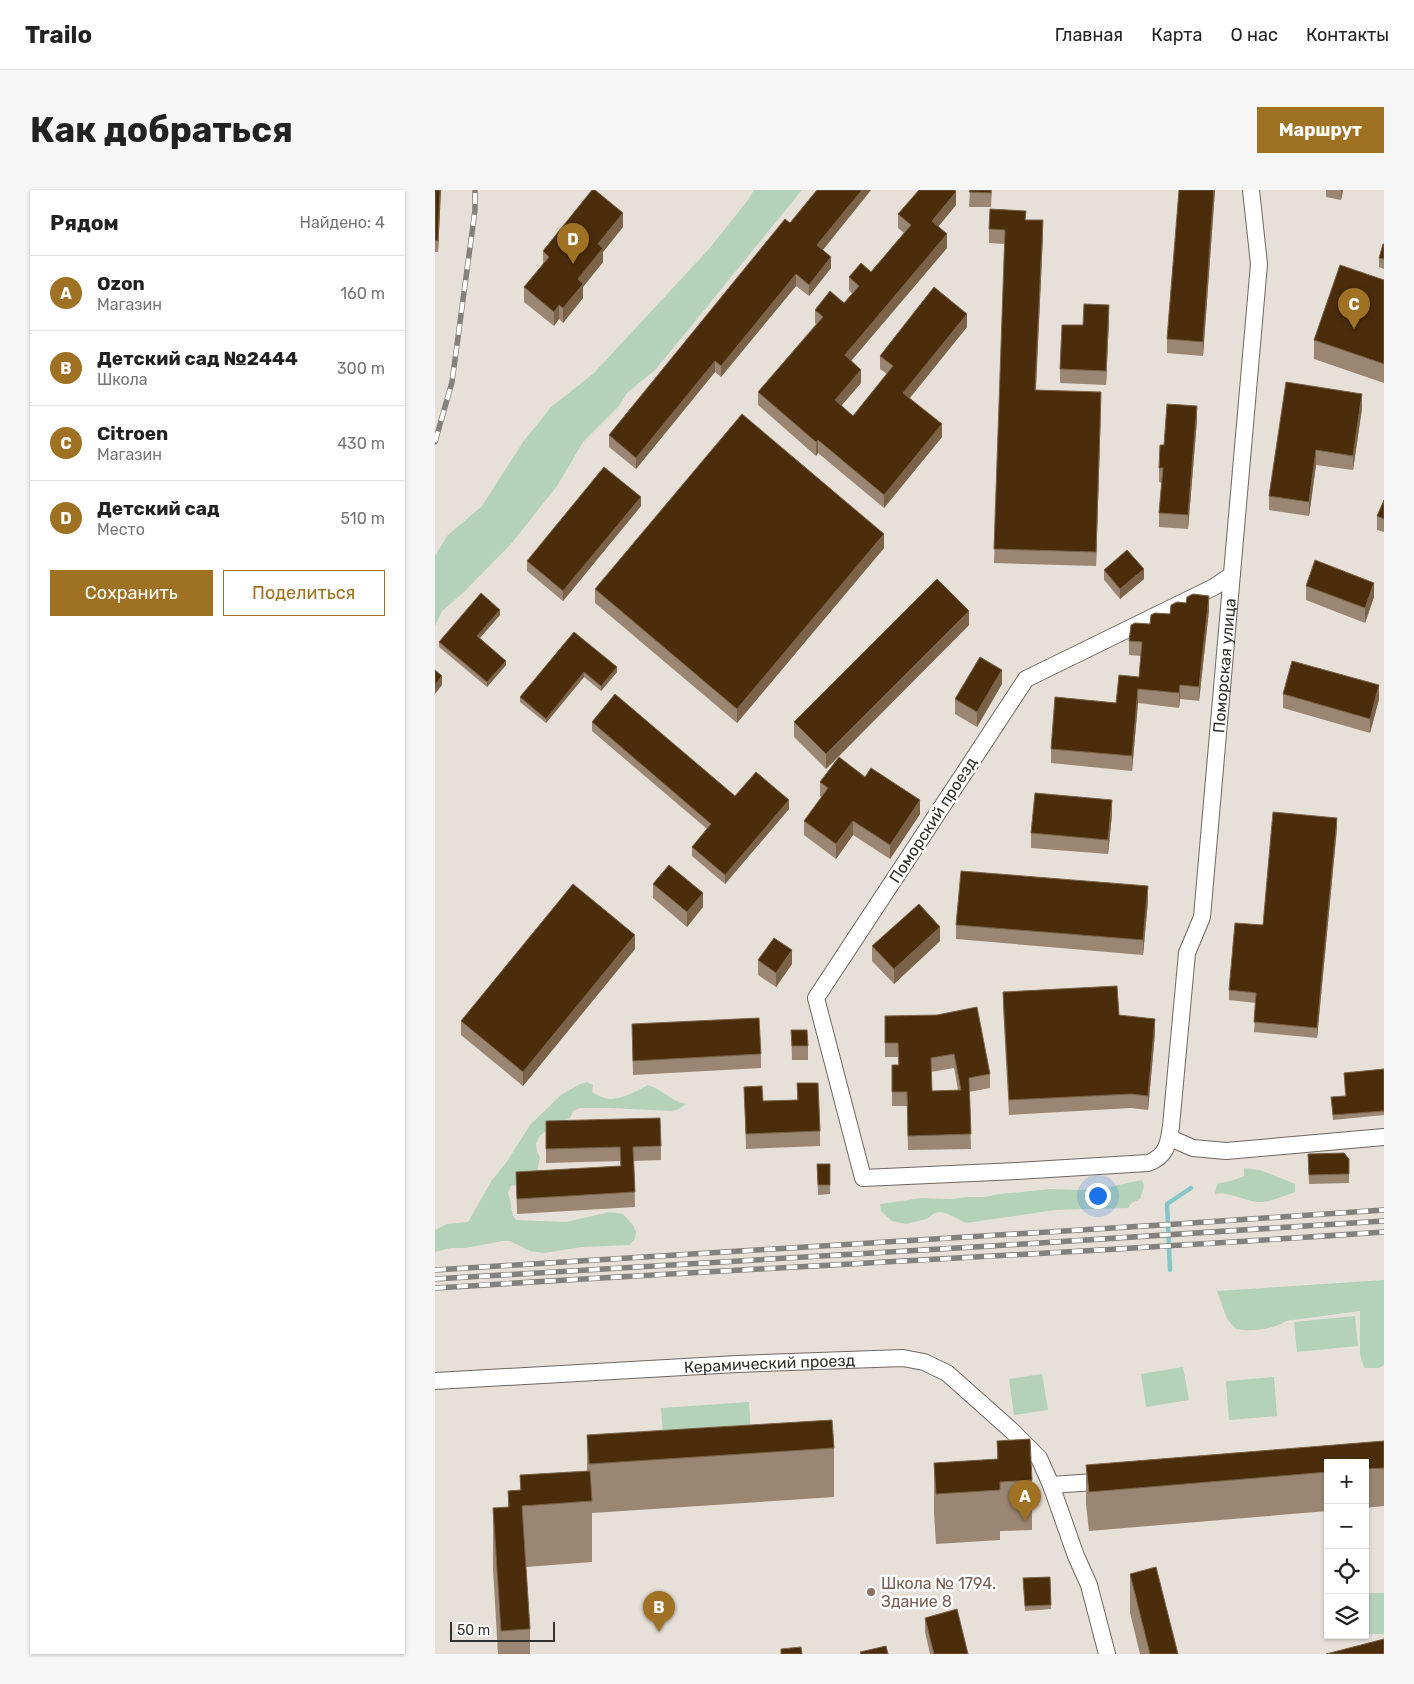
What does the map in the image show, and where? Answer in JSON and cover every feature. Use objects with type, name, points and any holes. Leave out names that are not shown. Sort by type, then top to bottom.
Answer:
[{"type":"street","name":"Поморская улица","points":[[1170,1138],[1187,953],[1202,917],[1259,264],[1251,190]]},
{"type":"street","name":"Поморский проезд","points":[[1170,1138],[1165,1152],[1148,1163],[863,1178],[816,998],[1026,679],[1214,587],[1231,575]]},
{"type":"street","points":[[1170,1138],[1193,1148],[1226,1151],[1384,1137]]},
{"type":"street","name":"Керамический проезд","points":[[435,1382],[737,1364],[903,1358],[925,1362],[947,1373],[1036,1455],[1051,1485],[1089,1584],[1107,1654]]},
{"type":"street","points":[[1051,1485],[1122,1480]]},
{"type":"green space","points":[[754,190],[802,190],[656,369],[627,393],[619,406],[583,442],[557,486],[511,544],[463,593],[442,611],[435,626],[435,556],[447,536],[482,506],[523,442],[551,407],[594,373],[709,249]]},
{"type":"green space","points":[[587,1082],[593,1085],[592,1092],[606,1098],[620,1098],[648,1085],[676,1101],[686,1104],[672,1111],[580,1108],[573,1111],[570,1118],[550,1127],[539,1137],[536,1144],[540,1158],[537,1172],[526,1184],[511,1186],[508,1193],[513,1214],[516,1220],[566,1222],[609,1212],[623,1214],[633,1225],[636,1232],[635,1239],[629,1245],[582,1247],[544,1253],[530,1251],[510,1241],[465,1248],[451,1248],[435,1252],[435,1230],[447,1224],[468,1222],[492,1180],[506,1163],[530,1125],[561,1095]]},
{"type":"green space","points":[[1244,1168],[1260,1170],[1295,1184],[1295,1192],[1262,1202],[1226,1194],[1215,1194],[1217,1184],[1244,1176]]},
{"type":"green space","points":[[1142,1180],[1144,1186],[1140,1199],[1132,1203],[1128,1208],[1055,1210],[966,1223],[946,1213],[939,1212],[927,1219],[906,1224],[892,1221],[881,1211],[880,1204],[922,1198],[951,1199],[1051,1189],[1081,1190],[1104,1188]]},
{"type":"green space","points":[[1384,1280],[1384,1365],[1379,1368],[1364,1368],[1360,1354],[1360,1311],[1286,1321],[1262,1330],[1242,1330],[1236,1329],[1227,1319],[1217,1291]]},
{"type":"green space","points":[[1355,1316],[1358,1346],[1297,1352],[1294,1322]]},
{"type":"green space","points":[[1183,1367],[1189,1400],[1146,1407],[1141,1374]]},
{"type":"green space","points":[[1042,1374],[1048,1410],[1014,1415],[1009,1379]]},
{"type":"green space","points":[[1274,1377],[1277,1416],[1229,1420],[1226,1381]]},
{"type":"green space","points":[[749,1402],[751,1432],[663,1438],[661,1408]]},
{"type":"green space","points":[[1369,1593],[1384,1593],[1384,1634],[1369,1634]]},
{"type":"building","points":[[435,190],[440,190],[438,241],[435,240]]},
{"type":"building","points":[[592,190],[595,190],[623,213],[598,244],[603,248],[578,279],[583,284],[563,308],[559,305],[554,312],[524,287],[549,257],[543,251]]},
{"type":"building","points":[[817,190],[862,190],[817,245],[831,257],[809,285],[796,274],[721,366],[715,361],[636,458],[609,435],[785,219],[790,223]]},
{"type":"building","points":[[919,190],[955,190],[956,192],[932,221],[947,234],[845,355],[861,370],[835,400],[853,416],[893,366],[880,356],[934,287],[967,314],[903,393],[942,424],[884,495],[818,440],[816,442],[758,392],[823,317],[815,310],[830,291],[844,303],[859,286],[849,277],[861,263],[871,272],[911,225],[898,214]]},
{"type":"building","points":[[970,190],[991,190],[991,193],[969,192]]},
{"type":"building","points":[[1179,190],[1214,190],[1203,342],[1167,339]]},
{"type":"building","points":[[990,209],[1026,211],[1025,220],[1043,220],[1035,390],[1101,392],[1096,552],[994,549],[1005,230],[989,229]]},
{"type":"building","points":[[1384,244],[1384,259],[1379,258]]},
{"type":"building","points":[[1340,265],[1384,280],[1384,364],[1314,340]]},
{"type":"building","points":[[1084,304],[1109,305],[1106,371],[1060,369],[1062,325],[1083,325]]},
{"type":"building","points":[[1286,382],[1362,394],[1353,456],[1316,450],[1309,502],[1269,496]]},
{"type":"building","points":[[1167,404],[1197,406],[1188,515],[1159,513],[1163,468],[1159,468],[1160,445],[1164,445]]},
{"type":"building","points":[[742,414],[884,534],[737,709],[595,589]]},
{"type":"building","points":[[604,467],[641,497],[563,591],[527,561]]},
{"type":"building","points":[[1384,500],[1384,519],[1377,516]]},
{"type":"building","points":[[1127,550],[1144,569],[1120,589],[1104,570]]},
{"type":"building","points":[[1315,560],[1374,583],[1365,608],[1306,586]]},
{"type":"building","points":[[937,579],[969,611],[826,754],[794,722]]},
{"type":"building","points":[[481,593],[500,610],[477,636],[506,661],[487,682],[439,642]]},
{"type":"building","points":[[1193,594],[1209,596],[1199,687],[1180,685],[1179,693],[1138,689],[1132,756],[1051,749],[1055,697],[1116,703],[1119,675],[1139,677],[1142,642],[1129,641],[1131,625],[1135,623],[1150,624],[1151,615],[1155,613],[1170,614],[1171,605],[1177,602],[1186,603],[1187,597]]},
{"type":"building","points":[[574,632],[617,667],[601,686],[584,672],[546,719],[520,697]]},
{"type":"building","points":[[980,657],[1002,670],[977,712],[955,699]]},
{"type":"building","points":[[1292,661],[1379,685],[1370,719],[1283,694]]},
{"type":"building","points":[[435,670],[442,676],[435,685]]},
{"type":"building","points":[[615,694],[735,796],[756,772],[789,800],[725,875],[692,847],[711,824],[592,722]]},
{"type":"building","points":[[839,757],[865,777],[871,768],[920,800],[890,845],[853,821],[836,844],[804,821],[828,788],[820,782]]},
{"type":"building","points":[[1035,793],[1112,800],[1108,840],[1031,833]]},
{"type":"building","points":[[1273,812],[1337,818],[1317,1028],[1254,1022],[1256,993],[1229,990],[1235,923],[1263,925]]},
{"type":"building","points":[[669,865],[703,893],[687,912],[653,884]]},
{"type":"building","points":[[961,871],[1148,886],[1143,940],[956,925]]},
{"type":"building","points":[[573,884],[635,935],[523,1072],[461,1021]]},
{"type":"building","points":[[919,904],[940,927],[894,969],[872,946]]},
{"type":"building","points":[[774,938],[792,950],[776,973],[758,960]]},
{"type":"building","points":[[1117,986],[1119,1015],[1155,1019],[1148,1096],[1131,1094],[1009,1100],[1003,992]]},
{"type":"building","points":[[977,1007],[990,1074],[969,1078],[971,1134],[908,1136],[907,1092],[892,1092],[892,1065],[899,1065],[898,1043],[885,1043],[885,1016],[937,1015]],"holes":[[[954,1054],[961,1090],[932,1091],[931,1058]]]},
{"type":"building","points":[[759,1018],[761,1054],[633,1061],[632,1024]]},
{"type":"building","points":[[791,1030],[807,1030],[808,1046],[792,1046]]},
{"type":"building","points":[[1384,1069],[1384,1111],[1333,1115],[1331,1097],[1346,1096],[1344,1073]]},
{"type":"building","points":[[797,1083],[818,1083],[820,1131],[746,1134],[744,1087],[762,1086],[763,1101],[798,1100]]},
{"type":"building","points":[[660,1118],[661,1146],[633,1147],[635,1192],[517,1199],[516,1172],[621,1166],[620,1147],[546,1149],[546,1121]]},
{"type":"building","points":[[1344,1153],[1349,1159],[1349,1174],[1309,1175],[1308,1154]]},
{"type":"building","points":[[817,1164],[830,1164],[830,1185],[818,1185]]},
{"type":"building","points":[[832,1420],[834,1448],[589,1464],[587,1435]]},
{"type":"building","points":[[1030,1439],[1032,1480],[1000,1482],[1000,1490],[936,1494],[934,1463],[998,1459],[997,1441]]},
{"type":"building","points":[[1384,1441],[1384,1468],[1369,1469],[1369,1459],[1324,1459],[1324,1472],[1089,1492],[1086,1465]]},
{"type":"building","points":[[590,1471],[592,1501],[522,1506],[530,1629],[501,1631],[493,1508],[509,1507],[508,1491],[521,1490],[520,1475]]},
{"type":"building","points":[[1156,1567],[1178,1654],[1150,1654],[1130,1574]]},
{"type":"building","points":[[1050,1577],[1051,1605],[1025,1606],[1023,1578]]},
{"type":"building","points":[[957,1609],[968,1654],[934,1654],[925,1618]]},
{"type":"building","points":[[1384,1639],[1384,1654],[1326,1654]]},
{"type":"building","points":[[886,1646],[888,1654],[861,1654],[860,1652]]},
{"type":"building","points":[[801,1647],[802,1654],[781,1654],[781,1649]]},
{"type":"waterway","points":[[1170,1270],[1167,1204],[1191,1188]]},
{"type":"railway","points":[[435,442],[452,382],[475,210],[475,190]]},
{"type":"railway","points":[[435,1270],[1384,1210]]},
{"type":"railway","points":[[435,1279],[1384,1221]]},
{"type":"railway","points":[[435,1288],[1384,1232]]},
{"type":"place","name":"Детский сад","points":[[573,264]]},
{"type":"place","name":"Citroen","points":[[1354,329]]},
{"type":"place","name":"Ozon","points":[[1025,1521]]},
{"type":"place","name":"Школа № 1794. Здание 8","points":[[871,1592]]},
{"type":"place","name":"Детский сад №2444","points":[[659,1632]]}]
